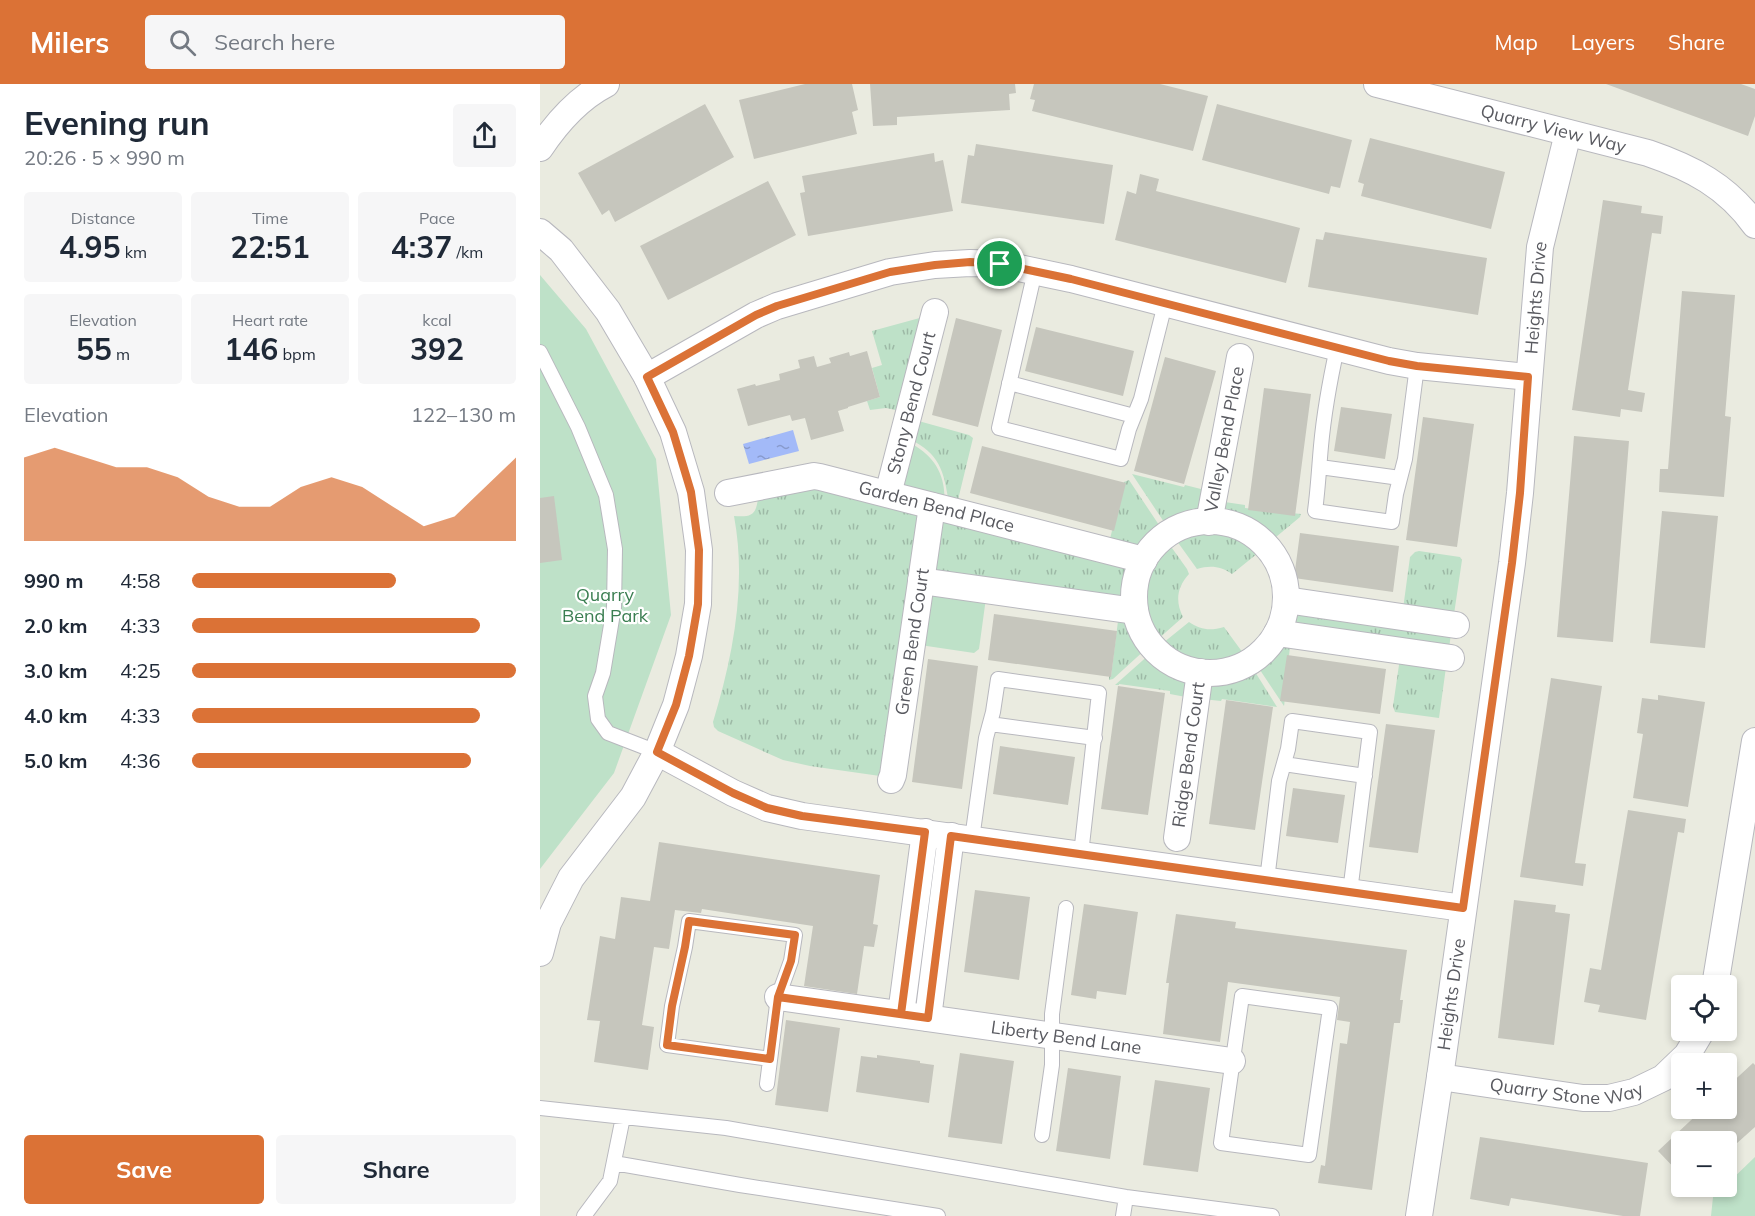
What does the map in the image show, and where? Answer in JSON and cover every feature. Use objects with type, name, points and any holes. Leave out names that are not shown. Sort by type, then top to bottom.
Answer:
[{"type":"street","points":[[540,148],[551,132],[575,107],[606,84]]},
{"type":"street","name":"Quarry View Way","points":[[1377,84],[1648,153],[1673,162],[1698,173],[1721,189],[1746,212],[1755,225]]},
{"type":"street","name":"Heights Drive","points":[[1419,1216],[1512,563],[1540,247],[1568,133]]},
{"type":"street","points":[[540,232],[561,250],[608,311],[647,377],[673,432],[691,492],[699,550],[698,604],[689,656],[676,705],[657,752],[633,797],[570,878],[548,923],[540,953]]},
{"type":"street","points":[[647,377],[756,315],[777,306],[890,272],[970,262],[1000,264],[1035,271],[1389,361],[1528,377]]},
{"type":"street","name":"Stony Bend Court","points":[[888,494],[935,312]]},
{"type":"street","name":"Valley Bend Place","points":[[1209,522],[1240,357]]},
{"type":"street","name":"Garden Bend Place","points":[[728,493],[814,476],[1144,560]]},
{"type":"street","name":"Green Bend Court","points":[[891,780],[932,506]]},
{"type":"street","points":[[1209,522],[1226,523],[1256,537],[1268,548],[1282,573],[1286,600],[1277,633],[1261,653],[1245,664],[1227,671],[1200,672],[1174,664],[1153,648],[1139,624],[1135,611],[1135,585],[1144,560],[1159,541],[1181,527],[1209,522]]},
{"type":"street","points":[[921,581],[1135,611]]},
{"type":"street","points":[[1286,600],[1456,625]]},
{"type":"street","points":[[1277,633],[1451,658]]},
{"type":"street","name":"Ridge Bend Court","points":[[1177,838],[1200,672]]},
{"type":"street","points":[[1717,975],[1755,741]]},
{"type":"street","points":[[657,752],[733,793],[767,808],[802,816],[1463,908]]},
{"type":"street","points":[[901,1014],[925,832]]},
{"type":"street","points":[[928,1018],[962,838]]},
{"type":"street","name":"Liberty Bend Lane","points":[[778,997],[1232,1061]]},
{"type":"street","name":"Quarry Stone Way","points":[[1440,1077],[1583,1098],[1609,1098],[1634,1092],[1664,1078],[1687,1055],[1695,1041]]},
{"type":"lane","points":[[1035,271],[999,428],[1010,431],[1121,459],[1141,399],[1165,304]]},
{"type":"lane","points":[[1336,348],[1321,445],[1315,511],[1392,522],[1405,459],[1417,366]]},
{"type":"lane","points":[[540,352],[578,427],[606,495],[615,549],[614,607],[603,673],[596,696],[598,719],[608,733],[657,752]]},
{"type":"lane","points":[[1009,383],[1134,416]]},
{"type":"lane","points":[[1320,467],[1400,478]]},
{"type":"lane","points":[[962,838],[990,724],[998,679],[1099,693],[1081,854]]},
{"type":"lane","points":[[1267,880],[1280,782],[1292,721],[1370,732],[1350,892]]},
{"type":"lane","points":[[990,724],[1095,738]]},
{"type":"lane","points":[[1284,764],[1365,776]]},
{"type":"lane","points":[[1042,1135],[1052,1065],[1052,1014],[1066,908]]},
{"type":"lane","points":[[767,1084],[778,997],[791,961],[795,935],[689,921],[672,1006],[667,1045],[770,1059]]},
{"type":"lane","points":[[1242,996],[1330,1008],[1309,1155],[1221,1143],[1232,1061],[1242,996]]},
{"type":"lane","points":[[540,1108],[726,1128],[1126,1197],[1272,1216]]},
{"type":"lane","points":[[584,1216],[610,1181],[623,1117]]},
{"type":"lane","points":[[614,1163],[938,1216]]},
{"type":"lane","points":[[1123,1216],[1126,1197]]},
{"type":"green space","name":"Quarry Bend Park","points":[[540,275],[586,329],[656,459],[671,615],[614,773],[540,869]]},
{"type":"green space","points":[[927,316],[905,412],[886,408],[870,410],[867,401],[880,397],[872,368],[882,365],[872,331]]},
{"type":"green space","points":[[915,420],[973,438],[957,504],[948,498],[944,477],[936,460],[916,442],[905,437]]},
{"type":"green space","points":[[912,444],[928,455],[938,469],[944,486],[944,506],[896,493]]},
{"type":"green space","points":[[1132,474],[1209,491],[1204,516],[1185,520],[1168,528]]},
{"type":"green space","points":[[810,479],[926,507],[887,777],[783,760],[718,731],[714,727],[713,722],[727,672],[736,620],[739,568],[734,516],[752,514],[756,509],[758,498]]},
{"type":"green space","points":[[1129,480],[1163,531],[1140,556],[1108,547],[1124,482]]},
{"type":"green space","points":[[1218,501],[1245,505],[1245,508],[1301,514],[1270,542],[1244,525],[1215,516]]},
{"type":"green space","points":[[934,514],[1137,561],[1130,584],[1129,608],[929,579]]},
{"type":"green space","points":[[1211,526],[1238,533],[1261,549],[1232,574],[1215,567],[1197,569],[1174,537],[1186,531]]},
{"type":"green space","points":[[1167,541],[1189,574],[1178,594],[1183,617],[1154,641],[1142,614],[1140,588],[1149,564]]},
{"type":"green space","points":[[1419,551],[1460,557],[1462,560],[1453,621],[1403,609],[1410,557]]},
{"type":"green space","points":[[923,589],[986,598],[979,649],[974,653],[920,645]]},
{"type":"green space","points":[[1289,613],[1452,627],[1448,655],[1286,622]]},
{"type":"green space","points":[[1118,621],[1133,622],[1147,648],[1113,679],[1109,680],[1111,676]]},
{"type":"green space","points":[[1189,622],[1206,629],[1224,627],[1243,653],[1244,659],[1221,666],[1200,667],[1180,661],[1160,647]]},
{"type":"green space","points":[[1276,644],[1290,647],[1284,706],[1256,664]]},
{"type":"green space","points":[[1151,653],[1171,668],[1194,677],[1191,698],[1170,694],[1170,691],[1115,685]]},
{"type":"green space","points":[[1400,658],[1447,660],[1439,718],[1395,712],[1393,706]]},
{"type":"green space","points":[[1252,667],[1277,707],[1222,699],[1221,701],[1202,699],[1204,679],[1228,677]]},
{"type":"green space","points":[[1755,1157],[1755,1216],[1711,1216],[1713,1197],[1737,1197],[1737,1174]]},
{"type":"water","points":[[793,430],[799,451],[749,464],[743,444]]},
{"type":"building","points":[[805,84],[852,84],[858,110],[852,112],[857,134],[754,159],[739,100]]},
{"type":"building","points":[[870,84],[1015,84],[1016,93],[1009,94],[1010,110],[897,117],[897,125],[873,126]]},
{"type":"building","points":[[1034,84],[1160,84],[1208,96],[1193,151],[1032,111],[1035,100],[1030,99]]},
{"type":"building","points":[[1606,84],[1741,84],[1755,89],[1755,116],[1748,136]]},
{"type":"building","points":[[705,104],[734,157],[615,222],[609,210],[602,215],[578,173]]},
{"type":"building","points":[[1217,104],[1352,140],[1340,188],[1331,186],[1329,194],[1202,160]]},
{"type":"building","points":[[1370,138],[1505,172],[1491,229],[1361,196],[1364,184],[1358,182]]},
{"type":"building","points":[[976,144],[1113,165],[1104,224],[961,203],[968,155],[974,156]]},
{"type":"building","points":[[934,153],[935,162],[943,160],[953,211],[808,236],[800,193],[805,192],[802,176]]},
{"type":"building","points":[[1140,174],[1159,179],[1156,191],[1300,228],[1286,283],[1115,240],[1127,191],[1136,194]]},
{"type":"building","points":[[768,181],[796,235],[668,300],[640,246]]},
{"type":"building","points":[[1603,200],[1642,206],[1641,213],[1663,216],[1661,234],[1652,233],[1628,390],[1645,393],[1642,412],[1621,409],[1620,417],[1572,410]]},
{"type":"building","points":[[1325,232],[1487,258],[1478,315],[1308,287],[1316,239],[1323,240]]},
{"type":"building","points":[[1682,291],[1735,295],[1725,416],[1731,417],[1724,497],[1659,492],[1660,469],[1668,469]]},
{"type":"building","points":[[956,318],[1002,330],[978,427],[932,415]]},
{"type":"building","points":[[1036,327],[1134,351],[1123,396],[1025,371]]},
{"type":"building","points":[[867,351],[880,397],[838,411],[844,431],[811,440],[805,418],[792,421],[790,415],[748,426],[737,389],[780,380],[779,374],[800,368],[798,360],[814,356],[817,367],[831,363],[829,358],[849,352],[850,356]]},
{"type":"building","points":[[1165,357],[1216,371],[1184,484],[1134,471]]},
{"type":"building","points":[[1264,388],[1311,394],[1295,516],[1248,510]]},
{"type":"building","points":[[1341,407],[1392,414],[1385,459],[1334,451]]},
{"type":"building","points":[[1423,417],[1474,424],[1457,547],[1406,540]]},
{"type":"building","points":[[1574,436],[1629,441],[1613,642],[1557,637]]},
{"type":"building","points":[[982,446],[1126,483],[1114,531],[970,493]]},
{"type":"building","points":[[554,496],[562,560],[540,563],[540,498]]},
{"type":"building","points":[[1662,511],[1718,516],[1705,648],[1650,643]]},
{"type":"building","points":[[1300,533],[1399,546],[1393,592],[1294,578]]},
{"type":"building","points":[[994,614],[1117,631],[1111,677],[988,660]]},
{"type":"building","points":[[1287,655],[1386,669],[1380,714],[1280,701]]},
{"type":"building","points":[[928,659],[978,666],[962,789],[912,782]]},
{"type":"building","points":[[1551,678],[1602,686],[1575,863],[1586,864],[1583,886],[1520,877]]},
{"type":"building","points":[[1118,686],[1165,693],[1148,815],[1101,809]]},
{"type":"building","points":[[1658,695],[1705,702],[1688,807],[1633,798],[1643,734],[1637,733],[1642,698],[1658,700]]},
{"type":"building","points":[[1226,700],[1273,707],[1255,830],[1209,824]]},
{"type":"building","points":[[1386,724],[1435,730],[1418,853],[1369,847]]},
{"type":"building","points":[[1000,746],[1075,757],[1068,805],[993,794]]},
{"type":"building","points":[[1293,788],[1345,795],[1338,843],[1286,836]]},
{"type":"building","points":[[1628,810],[1686,819],[1684,833],[1678,832],[1646,1020],[1598,1012],[1600,1005],[1584,1002],[1590,968],[1601,970]]},
{"type":"building","points":[[659,842],[880,875],[873,924],[878,925],[874,947],[864,946],[857,994],[804,986],[813,926],[702,909],[701,913],[675,910],[669,949],[654,947],[642,1025],[654,1027],[648,1070],[594,1062],[600,1021],[587,1020],[600,936],[615,939],[621,897],[650,901]]},
{"type":"building","points":[[975,890],[1030,897],[1019,980],[964,972]]},
{"type":"building","points":[[1514,900],[1556,905],[1555,912],[1570,914],[1554,1045],[1498,1038]]},
{"type":"building","points":[[1084,904],[1138,912],[1126,995],[1097,991],[1096,999],[1071,995]]},
{"type":"building","points":[[1176,914],[1236,922],[1235,928],[1407,950],[1400,1000],[1403,1000],[1400,1023],[1394,1023],[1372,1190],[1318,1183],[1321,1165],[1325,1166],[1340,1043],[1347,1044],[1350,1022],[1337,1020],[1340,997],[1228,982],[1220,1042],[1163,1034],[1169,983],[1166,983]]},
{"type":"building","points":[[786,1020],[840,1028],[828,1112],[775,1105]]},
{"type":"building","points":[[960,1053],[1014,1061],[1002,1144],[948,1137]]},
{"type":"building","points":[[877,1055],[934,1065],[929,1103],[856,1092],[861,1056],[877,1058]]},
{"type":"building","points":[[1753,1063],[1755,1065],[1755,1127],[1737,1143],[1737,1131],[1679,1131],[1692,1119],[1737,1119],[1737,1078]]},
{"type":"building","points":[[1068,1068],[1121,1076],[1110,1159],[1056,1151]]},
{"type":"building","points":[[1155,1080],[1210,1088],[1198,1172],[1143,1165]]},
{"type":"building","points":[[1480,1137],[1648,1163],[1640,1216],[1623,1216],[1511,1198],[1509,1206],[1470,1199]]},
{"type":"building","points":[[1671,1139],[1671,1165],[1658,1151]]},
{"type":"route","points":[[1000,264],[970,262],[890,272],[777,306],[756,315],[647,377],[673,432],[691,492],[699,550],[698,604],[689,656],[676,705],[657,752],[733,793],[767,808],[802,816],[925,832],[901,1014],[778,997],[791,961],[795,935],[689,921],[672,1006],[667,1045],[770,1059],[778,997],[928,1018],[951,836],[1463,908],[1512,563],[1520,493],[1528,377],[1389,361],[1071,279],[1000,264]]}]
